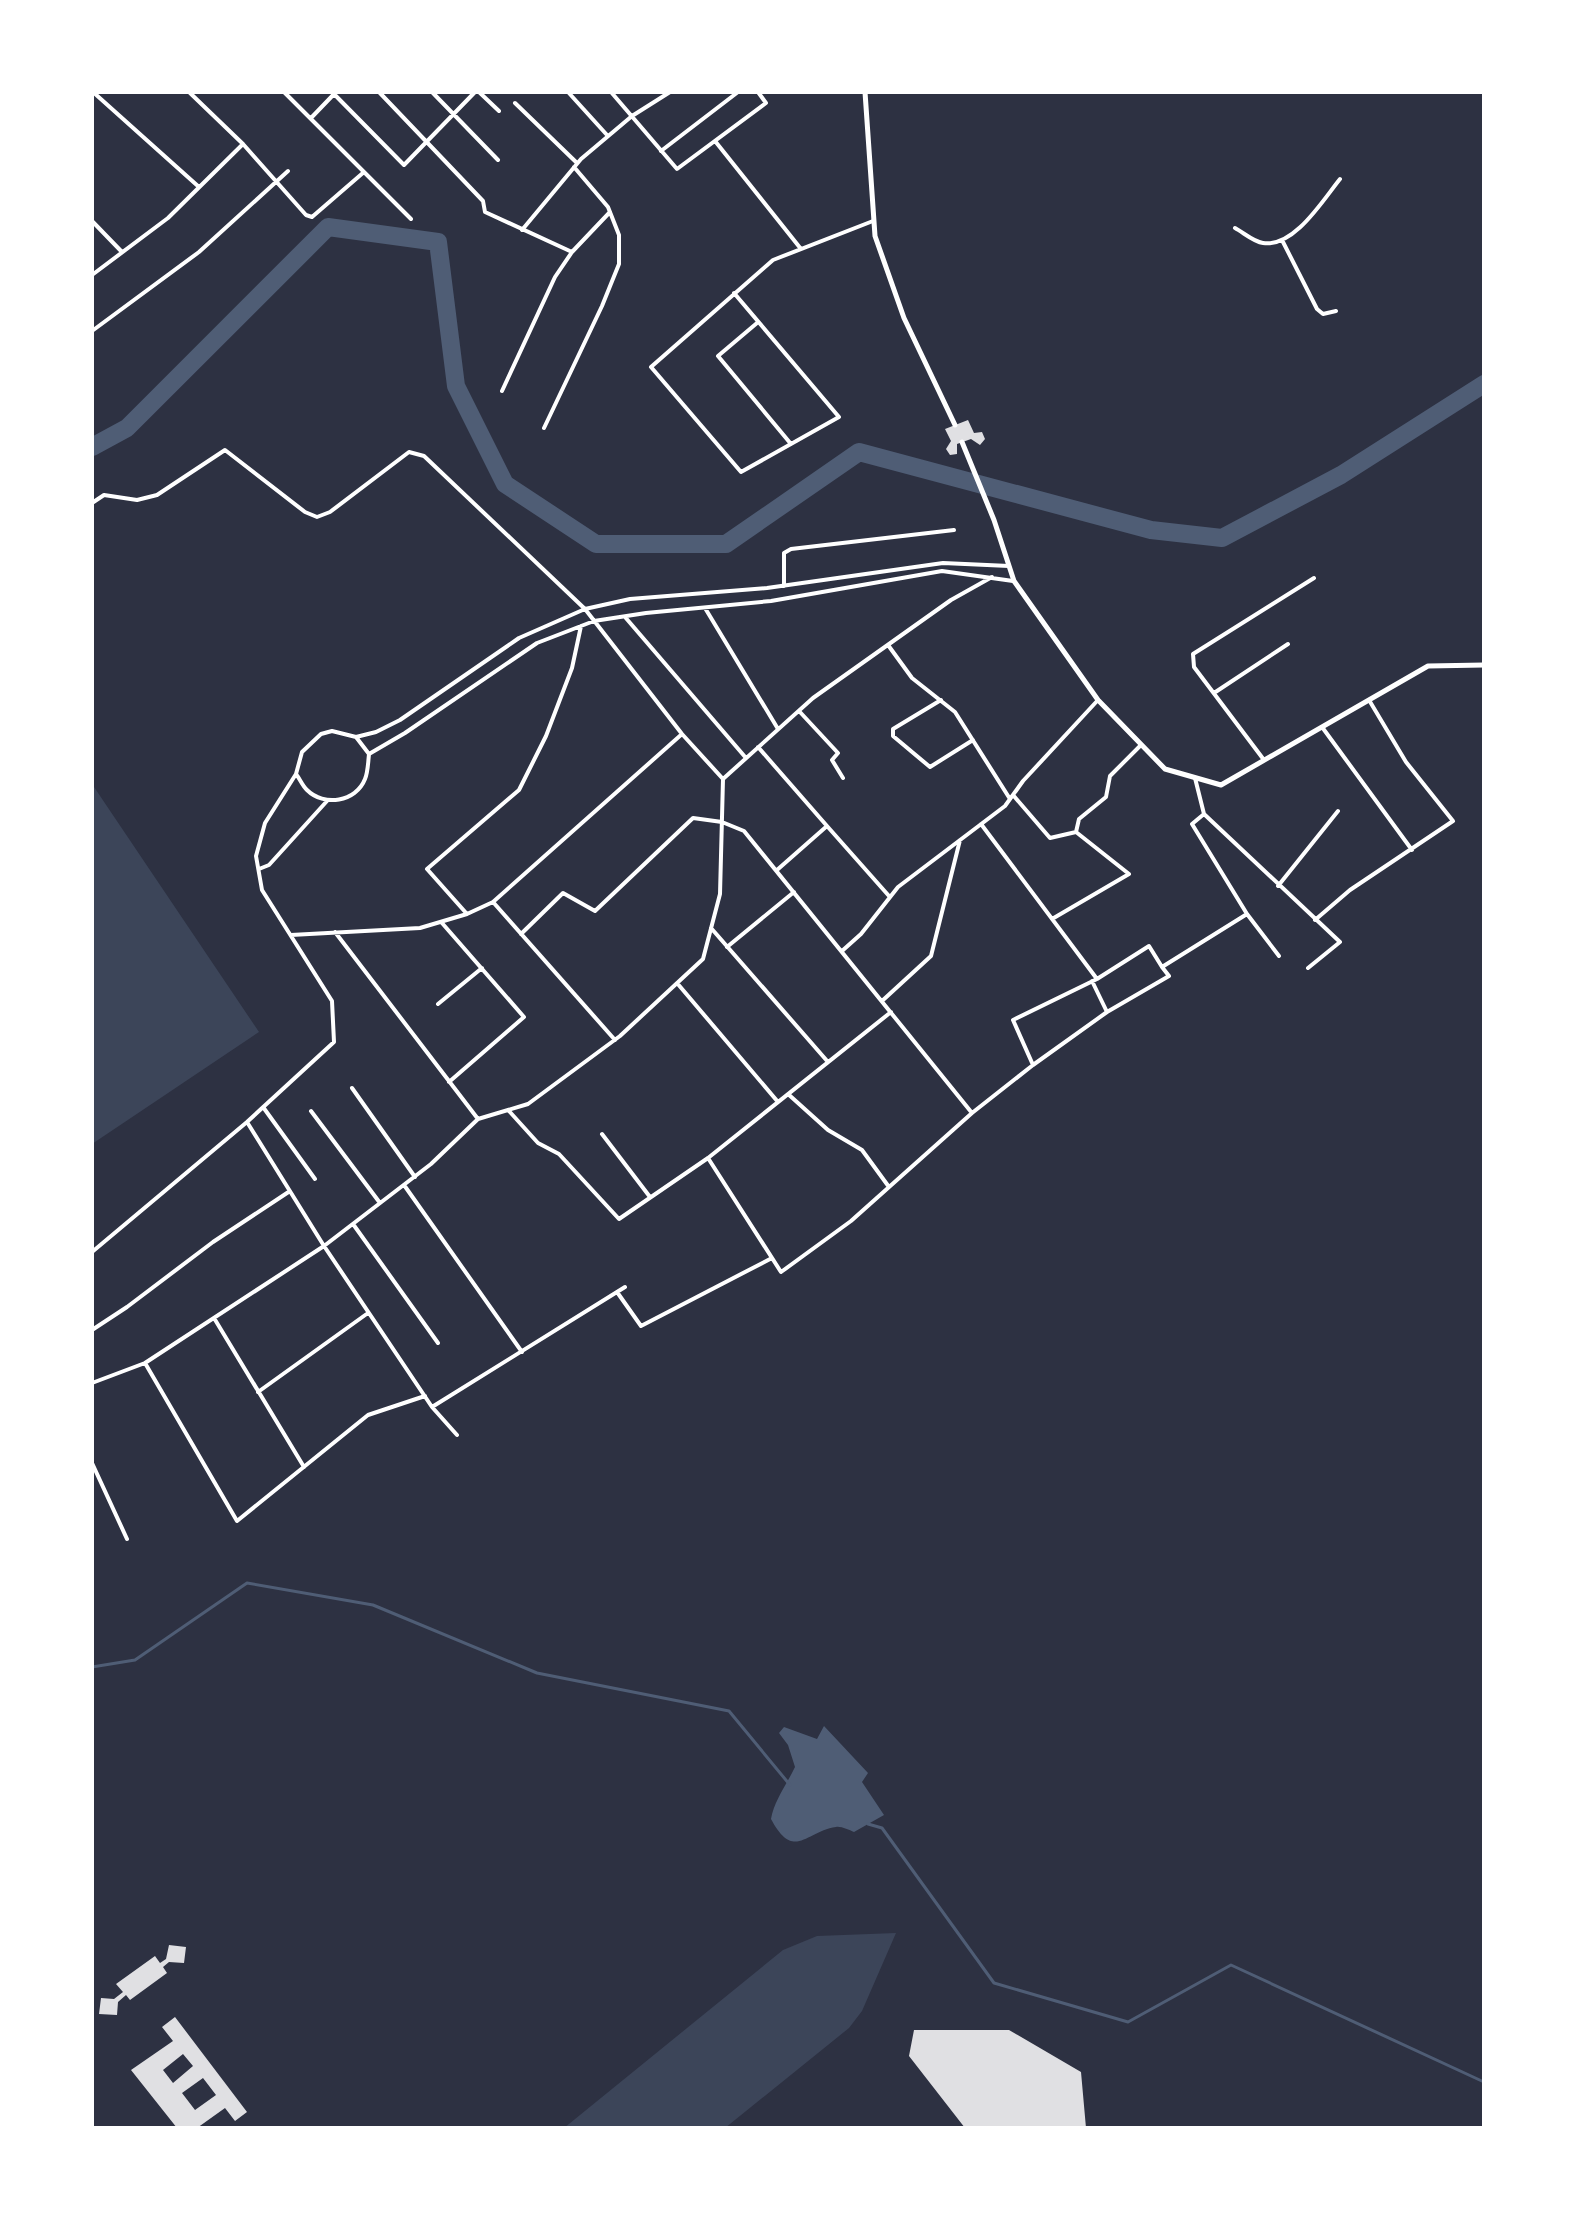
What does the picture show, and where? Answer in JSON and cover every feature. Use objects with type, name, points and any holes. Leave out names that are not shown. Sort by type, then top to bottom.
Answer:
[{"type":"street","points":[[93,92],[199,187]]},
{"type":"street","points":[[189,92],[243,144],[306,215],[312,217],[364,172]]},
{"type":"street","points":[[284,92],[411,219]]},
{"type":"street","points":[[379,92],[483,201],[485,212],[572,252]]},
{"type":"street","points":[[432,92],[498,160]]},
{"type":"street","points":[[311,118],[335,93],[402,164],[408,163],[477,92],[499,111]]},
{"type":"street","points":[[568,92],[607,135]]},
{"type":"street","points":[[611,92],[677,169],[766,103],[758,92]]},
{"type":"street","points":[[522,230],[575,165],[607,135],[670,92]]},
{"type":"street","points":[[661,151],[738,92]]},
{"type":"street","points":[[865,92],[875,236],[904,318],[955,425]]},
{"type":"street","points":[[515,103],[575,165],[610,212],[619,235],[619,264],[544,428]]},
{"type":"street","points":[[715,141],[801,249]]},
{"type":"street","points":[[92,275],[168,218],[243,144]]},
{"type":"street","points":[[92,331],[199,252],[288,171]]},
{"type":"street","points":[[1235,228],[1260,243],[1275,244],[1306,222],[1340,179]]},
{"type":"street","points":[[502,391],[555,277],[572,252],[610,212]]},
{"type":"street","points":[[92,221],[122,252]]},
{"type":"street","points":[[734,293],[839,417],[741,472],[651,367],[734,293],[773,260],[873,221]]},
{"type":"street","points":[[1282,240],[1317,309],[1323,314],[1336,311]]},
{"type":"street","points":[[758,322],[718,356],[791,444]]},
{"type":"street","points":[[962,442],[994,520],[1014,581],[1098,700],[1165,769],[1221,785],[1428,666],[1484,665]]},
{"type":"street","points":[[92,503],[104,495],[137,500],[157,495],[225,450],[305,512],[317,517],[330,512],[409,452],[424,456],[585,609],[682,734],[723,779],[720,894],[703,959],[615,1040],[528,1104],[478,1119],[431,1164],[324,1246],[145,1363],[92,1383]]},
{"type":"street","points":[[784,586],[784,553],[791,549],[954,530]]},
{"type":"street","points":[[92,1252],[247,1122],[334,1042],[332,1001],[262,890],[256,856],[265,823],[296,774],[302,752],[321,734],[332,731],[356,737],[376,732],[400,720],[519,638],[585,609],[630,599],[784,586],[943,563],[1009,566]]},
{"type":"street","points":[[369,754],[537,643],[594,621],[771,601],[942,571],[1014,581]]},
{"type":"street","points":[[723,779],[799,711],[951,600],[992,577]]},
{"type":"street","points":[[1264,760],[1192,662],[1195,651],[1314,578]]},
{"type":"street","points":[[705,607],[778,729]]},
{"type":"street","points":[[625,616],[746,758]]},
{"type":"street","points":[[467,914],[427,869],[519,790],[557,709],[572,668],[581,626]]},
{"type":"street","points":[[1214,693],[1288,644]]},
{"type":"street","points":[[888,645],[912,678],[955,712],[1012,797],[1050,838],[1076,832]]},
{"type":"street","points":[[942,699],[893,729],[893,736],[930,767],[973,740]]},
{"type":"street","points":[[842,951],[861,934],[898,887],[1012,797],[1098,700]]},
{"type":"street","points":[[1315,920],[1350,890],[1453,821],[1406,762],[1369,700]]},
{"type":"street","points":[[799,711],[838,753],[832,760],[843,778]]},
{"type":"street","points":[[1322,727],[1412,850]]},
{"type":"street","points":[[291,935],[420,928],[442,923],[493,902],[682,734]]},
{"type":"street","points":[[296,774],[309,792],[328,800],[347,798],[365,781],[369,754],[356,737]]},
{"type":"street","points":[[1076,832],[1079,819],[1106,797],[1110,776],[1141,744]]},
{"type":"street","points":[[758,747],[889,897]]},
{"type":"street","points":[[1195,778],[1204,814],[1340,942],[1308,968]]},
{"type":"street","points":[[259,869],[269,865],[328,800]]},
{"type":"street","points":[[1278,886],[1338,811]]},
{"type":"street","points":[[1204,814],[1192,824],[1247,914],[1279,956]]},
{"type":"street","points":[[521,934],[563,893],[595,911],[693,818],[722,822],[744,831],[972,1113]]},
{"type":"street","points":[[981,824],[1095,980],[1107,1012]]},
{"type":"street","points":[[777,870],[827,826]]},
{"type":"street","points":[[1052,919],[1129,874],[1076,832]]},
{"type":"street","points":[[882,1001],[931,956],[961,838]]},
{"type":"street","points":[[727,947],[794,892]]},
{"type":"street","points":[[493,902],[615,1040]]},
{"type":"street","points":[[1162,967],[1247,914]]},
{"type":"street","points":[[442,923],[524,1017],[449,1082]]},
{"type":"street","points":[[711,928],[828,1062]]},
{"type":"street","points":[[335,932],[478,1119]]},
{"type":"street","points":[[708,1158],[781,1272],[851,1221],[972,1113],[1033,1065],[1107,1012],[1169,976],[1149,946],[1095,980],[1013,1020],[1033,1065]]},
{"type":"street","points":[[438,1004],[482,968]]},
{"type":"street","points":[[677,983],[778,1102]]},
{"type":"street","points":[[508,1110],[538,1143],[559,1154],[619,1219],[708,1158],[891,1012]]},
{"type":"street","points":[[352,1088],[415,1177]]},
{"type":"street","points":[[788,1094],[828,1130],[862,1150],[889,1187]]},
{"type":"street","points":[[263,1107],[315,1179]]},
{"type":"street","points":[[311,1111],[380,1203]]},
{"type":"street","points":[[247,1122],[368,1313],[432,1407],[457,1435]]},
{"type":"street","points":[[602,1134],[650,1197]]},
{"type":"street","points":[[404,1185],[522,1352]]},
{"type":"street","points":[[92,1330],[213,1242],[290,1191]]},
{"type":"street","points":[[353,1224],[438,1343]]},
{"type":"street","points":[[617,1292],[641,1326],[772,1258]]},
{"type":"street","points":[[432,1407],[625,1287]]},
{"type":"street","points":[[258,1392],[368,1313]]},
{"type":"street","points":[[214,1318],[304,1467]]},
{"type":"street","points":[[145,1363],[237,1521],[368,1415],[425,1396]]},
{"type":"street","points":[[92,1463],[127,1539]]},
{"type":"shaded area","points":[[92,784],[259,1032],[92,1144]]},
{"type":"shaded area","points":[[824,1726],[868,1773],[862,1782],[884,1815],[854,1832],[836,1827],[801,1841],[787,1839],[771,1819],[795,1767],[788,1745],[779,1733],[784,1727],[817,1739]]},
{"type":"shaded area","points":[[896,1933],[862,2011],[849,2028],[725,2128],[564,2128],[783,1950],[817,1936]]},
{"type":"building","points":[[968,420],[974,433],[982,432],[985,439],[980,445],[971,439],[957,444],[957,454],[950,455],[946,449],[951,441],[945,429]]},
{"type":"building","points":[[169,1945],[186,1947],[184,1963],[169,1962],[163,1967],[167,1973],[130,2000],[126,1995],[118,2002],[117,2015],[99,2014],[101,1998],[114,1999],[123,1992],[116,1984],[155,1956],[160,1963],[166,1959]]},
{"type":"building","points":[[175,2017],[247,2112],[235,2121],[225,2108],[197,2128],[177,2128],[131,2070],[173,2041],[162,2027]],"holes":[[[183,2054],[193,2066],[173,2083],[163,2070]],[[203,2078],[216,2095],[195,2110],[182,2093]]]},
{"type":"building","points":[[914,2030],[1009,2030],[1081,2072],[1086,2128],[965,2128],[909,2056]]},
{"type":"waterway","points":[[92,447],[127,428],[328,227],[438,242],[456,386],[505,484],[596,544],[726,544],[859,452],[1151,530],[1222,538],[1341,475],[1484,384]]},
{"type":"waterway","points":[[92,1667],[135,1660],[247,1583],[373,1605],[537,1673],[729,1711],[790,1785]]},
{"type":"waterway","points":[[868,1824],[882,1828],[994,1983],[1128,2022],[1231,1965],[1484,2082]]}]
